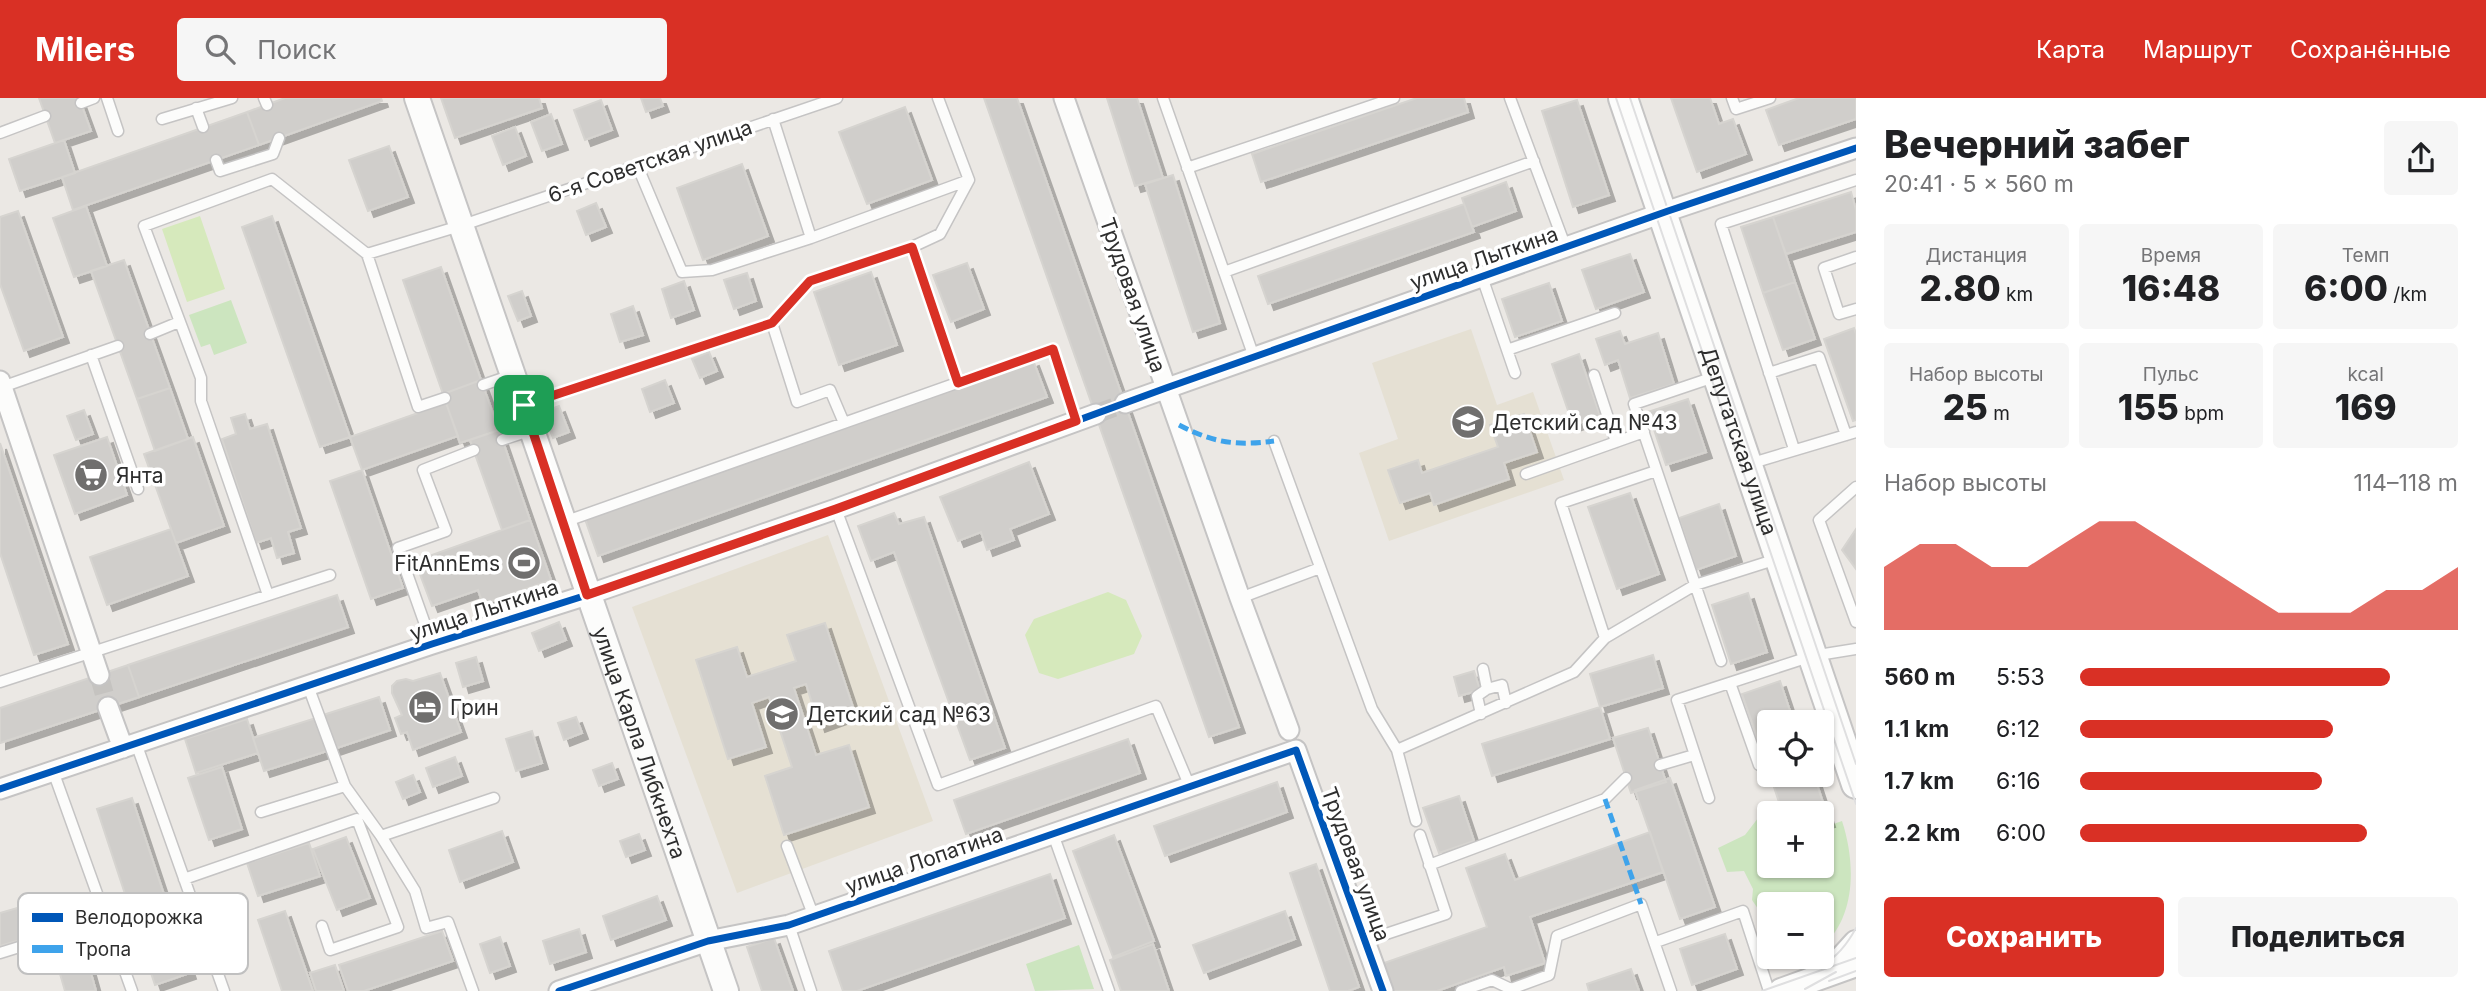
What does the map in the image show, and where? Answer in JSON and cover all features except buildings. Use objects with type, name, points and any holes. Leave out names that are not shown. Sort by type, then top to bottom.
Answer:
[{"type":"main road","name":"Депутатская улица","points":[[1623,98],[1856,784]]},
{"type":"street","name":"улица Карла Либкнехта","points":[[417,98],[726,991]]},
{"type":"street","name":"Трудовая улица","points":[[1064,98],[1289,730]]},
{"type":"street","name":"улица Лыткина","points":[[1125,403],[1856,148]]},
{"type":"street","points":[[2,390],[99,675]]},
{"type":"street","name":"улица Лыткина","points":[[0,789],[432,644],[587,595],[836,509],[1096,414]]},
{"type":"street","points":[[108,707],[129,746]]},
{"type":"street","name":"Трудовая улица","points":[[1296,750],[1383,991]]},
{"type":"street","name":"улица Лопатина","points":[[559,991],[579,988],[708,941],[789,925],[814,917],[1296,750]]},
{"type":"street","points":[[1785,989],[1836,965],[1856,943]]},
{"type":"street","points":[[1785,989],[1856,964]]},
{"type":"lane","points":[[81,103],[94,98]]},
{"type":"lane","points":[[107,98],[118,131]]},
{"type":"lane","points":[[162,118],[232,98]]},
{"type":"lane","name":"6-я Советская улица","points":[[367,254],[463,225],[837,98]]},
{"type":"lane","points":[[524,405],[772,323],[810,281],[912,247],[940,234],[969,180],[938,98]]},
{"type":"lane","points":[[1163,98],[1254,357]]},
{"type":"lane","points":[[1188,168],[1394,98]]},
{"type":"lane","points":[[1510,98],[1566,247]]},
{"type":"lane","points":[[1732,98],[1736,109],[1770,98]]},
{"type":"lane","points":[[196,108],[203,127]]},
{"type":"lane","points":[[0,133],[45,116]]},
{"type":"lane","points":[[773,119],[811,238]]},
{"type":"lane","points":[[216,160],[220,171],[273,154],[279,138]]},
{"type":"lane","points":[[1224,272],[1534,161]]},
{"type":"lane","points":[[637,165],[682,272],[712,270],[811,238],[969,180]]},
{"type":"lane","points":[[268,595],[201,401],[201,378],[144,226],[272,179],[367,254],[418,407],[444,398]]},
{"type":"lane","points":[[1794,449],[1721,224],[1856,180]]},
{"type":"lane","points":[[912,247],[958,383]]},
{"type":"lane","points":[[1856,257],[1824,268],[1839,314],[1856,309]]},
{"type":"lane","points":[[1482,277],[1516,373]]},
{"type":"lane","points":[[1507,350],[1615,313]]},
{"type":"lane","points":[[150,334],[179,323]]},
{"type":"lane","points":[[772,323],[797,402],[830,390],[844,423]]},
{"type":"lane","points":[[2,390],[118,346]]},
{"type":"lane","points":[[563,523],[1053,349],[1076,421]]},
{"type":"lane","points":[[91,355],[138,489]]},
{"type":"lane","points":[[1747,465],[1851,433],[1819,357],[1769,373]]},
{"type":"lane","points":[[483,385],[513,375]]},
{"type":"lane","points":[[1594,375],[1616,442]]},
{"type":"lane","points":[[1716,376],[1634,404],[1721,662]]},
{"type":"lane","points":[[502,440],[532,430]]},
{"type":"lane","points":[[1526,474],[1644,432]]},
{"type":"lane","points":[[1274,441],[1372,709],[1397,750],[1416,821]]},
{"type":"lane","points":[[432,644],[398,548],[446,531],[423,470],[474,450]]},
{"type":"lane","points":[[1605,638],[1561,503],[1656,471]]},
{"type":"lane","points":[[1856,487],[1819,520],[1856,622]]},
{"type":"lane","points":[[836,509],[939,785],[1156,706],[1190,787]]},
{"type":"lane","points":[[1397,750],[1574,672],[1605,638],[1695,585],[1780,558]]},
{"type":"lane","points":[[1240,598],[1320,568]]},
{"type":"lane","points":[[0,682],[330,575]]},
{"type":"lane","points":[[1709,798],[1677,700],[1812,656],[1856,649]]},
{"type":"lane","points":[[1483,669],[1487,689]]},
{"type":"lane","points":[[1730,683],[1757,759]]},
{"type":"lane","points":[[1481,714],[1477,696],[1487,689],[1502,685],[1506,703]]},
{"type":"lane","points":[[309,686],[345,786],[381,836],[415,891],[426,928],[448,922],[473,991]]},
{"type":"lane","points":[[129,746],[189,893]]},
{"type":"lane","points":[[1660,765],[1694,755]]},
{"type":"lane","points":[[53,771],[97,893]]},
{"type":"lane","points":[[1429,865],[1605,799],[1626,778]]},
{"type":"lane","points":[[261,812],[345,786]]},
{"type":"lane","points":[[381,836],[494,798]]},
{"type":"lane","points":[[184,879],[357,819],[398,927],[330,950],[322,926]]},
{"type":"lane","points":[[1053,834],[1109,991]]},
{"type":"lane","points":[[1365,941],[1446,914],[1420,835]]},
{"type":"lane","points":[[787,846],[814,917]]},
{"type":"lane","points":[[1461,991],[1492,980],[1511,989],[1549,975],[1557,936],[1641,904],[1671,991]]},
{"type":"lane","points":[[1656,942],[1744,911],[1785,989]]},
{"type":"lane","points":[[789,925],[811,991]]},
{"type":"lane","points":[[0,953],[18,947]]},
{"type":"lane","points":[[126,974],[132,991]]},
{"type":"lane","points":[[218,974],[224,991]]},
{"type":"shaded area","name":"Детский сад №43","points":[[1471,329],[1497,405],[1533,392],[1564,480],[1389,541],[1359,453],[1398,439],[1372,363]]},
{"type":"shaded area","name":"Детский сад №63","points":[[828,535],[933,821],[737,893],[632,607]]},
{"type":"green space","points":[[200,216],[225,289],[187,302],[162,229]]},
{"type":"green space","points":[[231,300],[247,343],[214,355],[210,344],[201,347],[189,315]]},
{"type":"green space","points":[[1108,592],[1126,600],[1142,636],[1134,654],[1058,679],[1039,673],[1025,635],[1034,619]]},
{"type":"green space","points":[[1757,819],[1757,878],[1834,878],[1834,824],[1842,821],[1850,855],[1850,889],[1847,905],[1834,933],[1834,892],[1757,892],[1757,907],[1752,900],[1753,889],[1744,871],[1727,872],[1718,848],[1745,835]]},
{"type":"green space","points":[[1079,945],[1094,989],[1035,991],[1026,964]]},
{"type":"tunnel","points":[[1096,414],[1125,403]]},
{"type":"tunnel","points":[[99,675],[108,707]]},
{"type":"tram line","points":[[1616,98],[1856,804]]},
{"type":"tram line","points":[[1630,98],[1856,764]]},
{"type":"tram line","points":[[1834,957],[1856,928]]},
{"type":"tram line","points":[[1762,991],[1856,958]]},
{"type":"tram line","points":[[1829,981],[1856,971]]},
{"type":"tram line","points":[[1805,989],[1836,972]]},
{"type":"marked path","points":[[1179,425],[1225,442],[1274,441]]},
{"type":"marked path","points":[[1605,799],[1641,904]]},
{"type":"cycle path","points":[[0,789],[432,644],[587,595],[836,509],[1166,388],[1668,211],[1856,148]]},
{"type":"cycle path","points":[[559,991],[708,941],[789,925],[1296,750],[1383,991]]},
{"type":"place","name":"Детский сад №43","points":[[1468,422]]},
{"type":"place","name":"Янта","points":[[91,475]]},
{"type":"place","name":"FitAnnEms","points":[[524,563]]},
{"type":"place","name":"Грин","points":[[425,707]]},
{"type":"place","name":"Детский сад №63","points":[[782,714]]},
{"type":"route","points":[[912,247],[958,383],[1053,349],[1076,421],[836,509],[587,595],[524,405],[772,323],[810,281],[912,247]]}]
